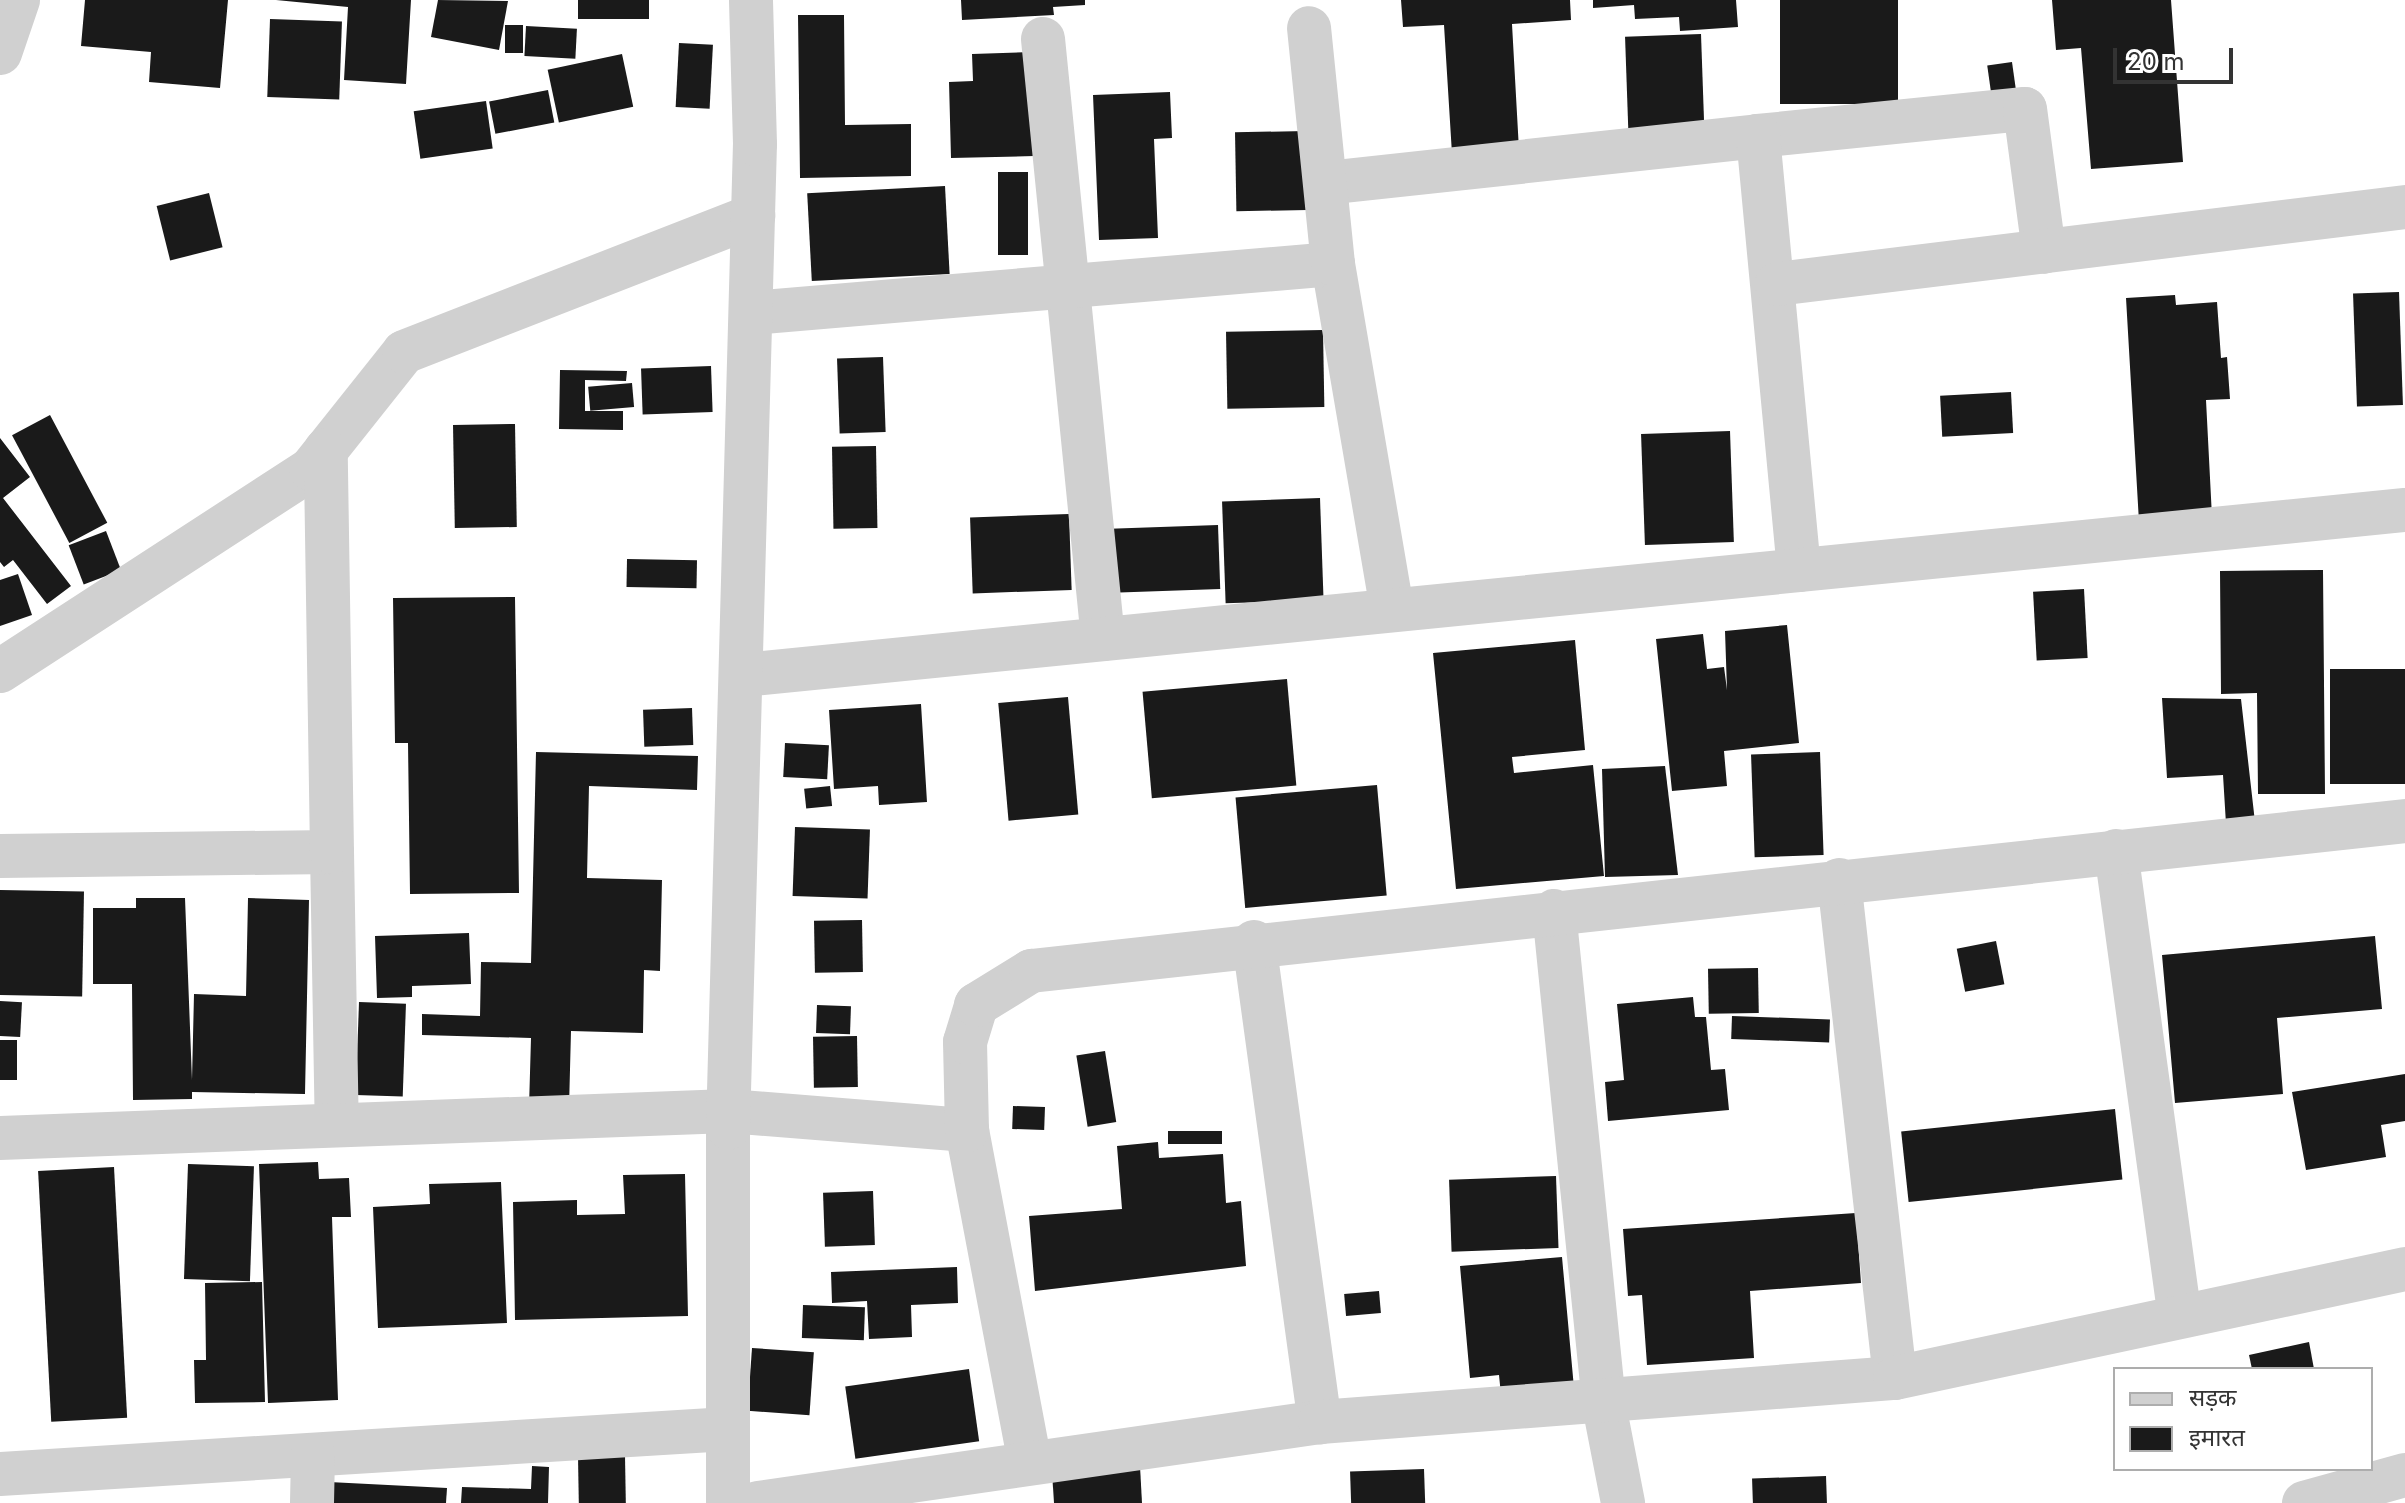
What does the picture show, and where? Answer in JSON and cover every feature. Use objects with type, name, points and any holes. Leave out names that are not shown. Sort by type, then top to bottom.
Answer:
[{"type":"street","points":[[0,50],[18,0]]},
{"type":"street","points":[[728,1503],[729,1111],[753,216],[751,0]]},
{"type":"street","points":[[1309,28],[1333,264],[1392,610]]},
{"type":"street","points":[[1043,39],[1103,639]]},
{"type":"street","points":[[1326,183],[2025,109],[2044,252]]},
{"type":"street","points":[[1758,136],[1777,284],[1799,570]]},
{"type":"street","points":[[1777,284],[2405,207]]},
{"type":"street","points":[[0,671],[311,469],[404,352],[753,216]]},
{"type":"street","points":[[751,313],[1333,264]]},
{"type":"street","points":[[326,450],[337,1125]]},
{"type":"street","points":[[743,675],[2405,510]]},
{"type":"street","points":[[1029,1459],[967,1130],[965,1042],[976,1005],[1002,985],[1031,971],[1254,942],[2405,821]]},
{"type":"street","points":[[2116,851],[2180,1316]]},
{"type":"street","points":[[0,856],[332,852]]},
{"type":"street","points":[[1839,880],[1895,1378]]},
{"type":"street","points":[[1554,911],[1604,1405],[1623,1503]]},
{"type":"street","points":[[1254,942],[1320,1422]]},
{"type":"street","points":[[0,1138],[729,1111],[967,1130]]},
{"type":"street","points":[[758,1503],[1029,1459],[1320,1422],[1604,1405],[1895,1378],[2405,1269]]},
{"type":"street","points":[[0,1474],[728,1429]]},
{"type":"street","points":[[312,1503],[313,1455]]},
{"type":"street","points":[[2304,1503],[2405,1475]]},
{"type":"building","points":[[85,0],[228,0],[220,88],[149,82],[151,52],[81,46]]},
{"type":"building","points":[[276,0],[411,0],[406,84],[344,80],[348,7]]},
{"type":"building","points":[[438,0],[508,1],[499,50],[431,37]]},
{"type":"building","points":[[578,0],[649,0],[649,19],[578,19]]},
{"type":"building","points":[[961,0],[1085,0],[1085,5],[1053,7],[1054,15],[962,20]]},
{"type":"building","points":[[1401,0],[1570,0],[1571,20],[1512,24],[1519,150],[1452,154],[1444,25],[1403,27]]},
{"type":"building","points":[[1593,0],[1736,0],[1738,27],[1680,31],[1679,17],[1635,19],[1634,5],[1593,8]]},
{"type":"building","points":[[1780,0],[1898,0],[1898,104],[1780,104]]},
{"type":"building","points":[[2052,0],[2171,0],[2183,162],[2091,169],[2081,48],[2056,50]]},
{"type":"building","points":[[798,15],[844,15],[845,125],[911,124],[911,176],[800,178]]},
{"type":"building","points":[[270,19],[342,22],[339,99],[267,97]]},
{"type":"building","points":[[505,25],[523,25],[523,53],[505,53]]},
{"type":"building","points":[[526,26],[577,29],[575,59],[524,56]]},
{"type":"building","points":[[1701,34],[1704,129],[1628,132],[1625,37]]},
{"type":"building","points":[[679,43],[713,45],[710,109],[676,107]]},
{"type":"building","points":[[1031,52],[1034,156],[951,158],[949,82],[973,81],[972,54]]},
{"type":"building","points":[[622,54],[633,107],[559,123],[548,70]]},
{"type":"building","points":[[2012,62],[2016,92],[1991,95],[1987,65]]},
{"type":"building","points":[[548,90],[554,122],[495,134],[489,101]]},
{"type":"building","points":[[1170,92],[1172,138],[1154,139],[1158,238],[1099,240],[1093,95]]},
{"type":"building","points":[[486,101],[493,149],[420,159],[414,111]]},
{"type":"building","points":[[1306,131],[1307,210],[1236,211],[1235,132]]},
{"type":"building","points":[[998,172],[1028,172],[1028,255],[998,255]]},
{"type":"building","points":[[945,186],[950,274],[812,281],[807,193]]},
{"type":"building","points":[[209,193],[223,247],[170,260],[157,206]]},
{"type":"building","points":[[2399,292],[2403,405],[2357,407],[2353,294]]},
{"type":"building","points":[[2175,295],[2176,305],[2217,302],[2221,358],[2227,357],[2230,399],[2206,400],[2212,517],[2139,522],[2126,298]]},
{"type":"building","points":[[1323,330],[1324,407],[1227,409],[1226,332]]},
{"type":"building","points":[[883,357],[886,432],[840,434],[837,359]]},
{"type":"building","points":[[711,366],[713,412],[643,414],[641,368]]},
{"type":"building","points":[[560,370],[627,371],[626,381],[585,380],[585,411],[623,411],[623,430],[559,429]]},
{"type":"building","points":[[632,383],[634,407],[590,411],[588,387]]},
{"type":"building","points":[[2011,392],[2013,433],[1942,437],[1940,396]]},
{"type":"building","points":[[50,415],[107,523],[69,543],[12,435]]},
{"type":"building","points":[[515,424],[517,527],[455,528],[453,425]]},
{"type":"building","points":[[1730,431],[1734,542],[1645,545],[1641,434]]},
{"type":"building","points":[[0,438],[30,477],[3,498],[71,586],[47,604],[13,560],[4,567],[0,562]]},
{"type":"building","points":[[876,446],[877,528],[833,529],[832,447]]},
{"type":"building","points":[[1320,498],[1324,600],[1226,603],[1222,501]]},
{"type":"building","points":[[1069,514],[1072,590],[973,593],[970,517]]},
{"type":"building","points":[[1218,525],[1220,589],[1112,593],[1110,529]]},
{"type":"building","points":[[106,531],[121,570],[84,585],[69,545]]},
{"type":"building","points":[[627,559],[697,560],[697,588],[627,587]]},
{"type":"building","points":[[2323,570],[2325,794],[2258,794],[2257,693],[2221,694],[2220,571]]},
{"type":"building","points":[[18,574],[32,615],[0,626],[0,580]]},
{"type":"building","points":[[2084,589],[2088,658],[2037,661],[2033,592]]},
{"type":"building","points":[[515,597],[519,893],[410,894],[408,743],[395,743],[393,598]]},
{"type":"building","points":[[1787,625],[1799,743],[1724,751],[1727,786],[1672,791],[1656,639],[1703,634],[1707,669],[1724,667],[1727,690],[1725,631]]},
{"type":"building","points":[[1575,640],[1585,750],[1512,757],[1514,773],[1593,765],[1604,876],[1456,889],[1433,653]]},
{"type":"building","points":[[2330,669],[2405,669],[2405,784],[2330,784]]},
{"type":"building","points":[[1287,679],[1296,786],[1152,798],[1143,692]]},
{"type":"building","points":[[1068,697],[1078,815],[1009,821],[998,703]]},
{"type":"building","points":[[2162,698],[2241,699],[2255,822],[2226,824],[2223,775],[2167,778]]},
{"type":"building","points":[[921,704],[927,802],[879,805],[878,786],[834,789],[829,710]]},
{"type":"building","points":[[692,708],[693,745],[644,747],[643,710]]},
{"type":"building","points":[[785,743],[829,745],[827,779],[783,777]]},
{"type":"building","points":[[536,752],[698,756],[697,790],[589,786],[587,878],[662,880],[660,971],[644,970],[643,1033],[571,1031],[569,1108],[529,1107],[531,1038],[422,1035],[422,1014],[480,1016],[481,962],[531,963]]},
{"type":"building","points":[[1820,752],[1824,855],[1755,857],[1751,754]]},
{"type":"building","points":[[1665,766],[1678,875],[1605,877],[1602,769]]},
{"type":"building","points":[[1377,785],[1387,896],[1245,908],[1236,797]]},
{"type":"building","points":[[830,786],[832,806],[806,809],[804,789]]},
{"type":"building","points":[[795,827],[870,830],[868,899],[793,896]]},
{"type":"building","points":[[0,890],[84,891],[82,996],[0,995]]},
{"type":"building","points":[[136,898],[185,898],[192,1080],[194,994],[246,996],[248,898],[309,900],[305,1094],[192,1092],[192,1099],[133,1100],[132,984],[93,984],[93,908],[136,908]]},
{"type":"building","points":[[862,920],[863,972],[815,973],[814,921]]},
{"type":"building","points":[[469,933],[471,984],[412,986],[412,997],[377,998],[375,936]]},
{"type":"building","points":[[2375,936],[2382,1009],[2277,1018],[2283,1094],[2175,1103],[2162,955]]},
{"type":"building","points":[[1996,941],[2004,984],[1965,992],[1957,949]]},
{"type":"building","points":[[1758,968],[1759,1013],[1709,1014],[1708,969]]},
{"type":"building","points":[[1693,997],[1695,1017],[1706,1017],[1711,1070],[1725,1069],[1729,1110],[1608,1121],[1605,1082],[1624,1080],[1617,1004]]},
{"type":"building","points":[[0,1001],[22,1002],[20,1037],[0,1036]]},
{"type":"building","points":[[359,1002],[406,1004],[403,1097],[356,1095]]},
{"type":"building","points":[[817,1005],[851,1006],[850,1034],[816,1033]]},
{"type":"building","points":[[1732,1016],[1830,1019],[1829,1042],[1731,1039]]},
{"type":"building","points":[[857,1036],[858,1087],[814,1088],[813,1037]]},
{"type":"building","points":[[0,1040],[17,1040],[17,1080],[0,1080]]},
{"type":"building","points":[[1105,1051],[1116,1122],[1088,1127],[1076,1056]]},
{"type":"building","points":[[2405,1074],[2405,1121],[2381,1125],[2386,1157],[2306,1170],[2292,1092]]},
{"type":"building","points":[[1013,1106],[1045,1107],[1044,1130],[1012,1129]]},
{"type":"building","points":[[2115,1109],[2122,1180],[1909,1202],[1901,1131]]},
{"type":"building","points":[[1168,1131],[1222,1131],[1222,1144],[1168,1144]]},
{"type":"building","points":[[1158,1142],[1159,1158],[1223,1154],[1226,1203],[1241,1201],[1246,1266],[1035,1291],[1029,1216],[1122,1209],[1117,1146]]},
{"type":"building","points":[[318,1162],[319,1179],[349,1178],[351,1217],[332,1217],[338,1400],[268,1403],[259,1164]]},
{"type":"building","points":[[188,1164],[254,1166],[250,1281],[184,1279]]},
{"type":"building","points":[[114,1167],[127,1418],[51,1422],[38,1171]]},
{"type":"building","points":[[685,1174],[688,1316],[515,1320],[513,1202],[577,1200],[577,1215],[625,1214],[623,1175]]},
{"type":"building","points":[[1556,1176],[1559,1248],[1452,1252],[1449,1180]]},
{"type":"building","points":[[501,1182],[507,1323],[378,1328],[373,1207],[430,1204],[429,1184]]},
{"type":"building","points":[[873,1191],[875,1245],[825,1247],[823,1193]]},
{"type":"building","points":[[1856,1213],[1861,1283],[1750,1291],[1754,1358],[1647,1365],[1642,1295],[1628,1296],[1623,1229]]},
{"type":"building","points":[[1562,1257],[1574,1388],[1501,1395],[1499,1375],[1470,1378],[1460,1266]]},
{"type":"building","points":[[957,1267],[958,1303],[911,1305],[912,1337],[869,1339],[867,1301],[832,1303],[831,1272]]},
{"type":"building","points":[[262,1282],[265,1402],[195,1403],[194,1360],[206,1360],[205,1283]]},
{"type":"building","points":[[1379,1291],[1381,1313],[1346,1316],[1344,1294]]},
{"type":"building","points":[[803,1305],[865,1307],[864,1340],[802,1338]]},
{"type":"building","points":[[2309,1342],[2314,1367],[2252,1367],[2249,1355]]},
{"type":"building","points":[[752,1348],[814,1352],[809,1415],[748,1411]]},
{"type":"building","points":[[969,1369],[979,1441],[855,1459],[845,1386]]},
{"type":"building","points":[[625,1456],[626,1503],[579,1503],[578,1457]]},
{"type":"building","points":[[532,1466],[549,1467],[548,1503],[461,1503],[462,1487],[531,1489]]},
{"type":"building","points":[[1140,1466],[1142,1503],[1054,1503],[1052,1472]]},
{"type":"building","points":[[1424,1469],[1425,1503],[1351,1503],[1350,1472]]},
{"type":"building","points":[[1826,1476],[1827,1503],[1753,1503],[1752,1479]]},
{"type":"building","points":[[329,1482],[447,1488],[446,1503],[327,1503]]}]
